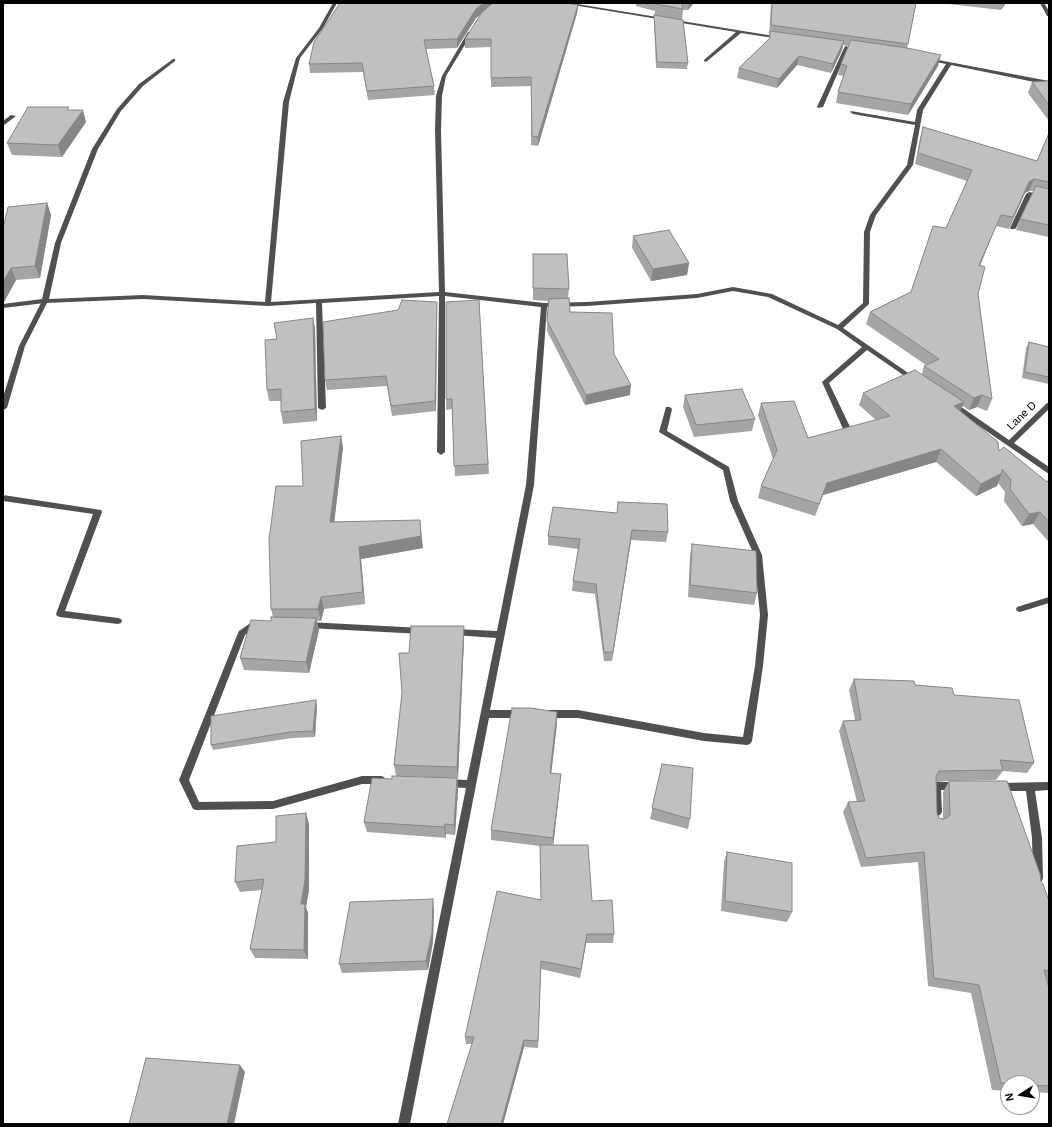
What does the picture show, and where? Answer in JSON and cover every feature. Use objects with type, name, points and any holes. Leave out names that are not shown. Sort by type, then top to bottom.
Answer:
[{"type":"street","points":[[268,304],[286,102],[298,58],[321,28],[335,3]]},
{"type":"street","points":[[563,3],[788,40]]},
{"type":"street","points":[[1042,3],[1049,15]]},
{"type":"street","points":[[441,452],[442,294],[438,130],[439,96],[444,76],[474,26]]},
{"type":"street","points":[[706,61],[739,32]]},
{"type":"street","points":[[840,46],[854,48]]},
{"type":"street","points":[[820,107],[847,47]]},
{"type":"street","points":[[922,58],[1049,83]]},
{"type":"street","points":[[3,408],[22,346],[45,301],[58,244],[95,148],[119,110],[142,85],[173,60]]},
{"type":"street","points":[[839,328],[866,304],[867,232],[873,215],[910,165],[920,110],[949,64]]},
{"type":"street","points":[[853,112],[918,124]]},
{"type":"street","points":[[3,124],[13,116]]},
{"type":"street","points":[[1013,228],[1029,194],[1049,198]]},
{"type":"street","points":[[3,306],[45,301],[143,297],[268,304],[442,294],[544,305],[587,304],[697,296],[733,289],[770,295],[839,328],[923,385]]},
{"type":"street","points":[[319,301],[322,408]]},
{"type":"street","points":[[404,1124],[530,485],[544,305]]},
{"type":"street","points":[[848,431],[825,382],[866,347]]},
{"type":"street","points":[[948,402],[1049,471]]},
{"type":"street","name":"Lane D","points":[[1010,443],[1049,405]]},
{"type":"street","points":[[485,714],[578,714],[704,737],[747,741],[759,666],[764,615],[758,556],[734,500],[726,470],[663,432],[668,409]]},
{"type":"street","points":[[3,498],[98,512],[60,614],[118,621]]},
{"type":"street","points":[[1020,609],[1049,600]]},
{"type":"street","points":[[300,624],[432,631]]},
{"type":"street","points":[[268,625],[252,625],[242,633],[184,780],[196,806],[273,805],[362,780],[393,781]]},
{"type":"street","points":[[448,632],[501,635]]},
{"type":"street","points":[[440,783],[472,784]]},
{"type":"street","points":[[937,824],[936,786],[966,786]]},
{"type":"street","points":[[989,787],[1049,786]]},
{"type":"street","points":[[1030,787],[1037,838],[1038,888]]},
{"type":"building","points":[[340,3],[484,3],[476,9],[457,39],[424,40],[434,86],[367,91],[362,63],[309,64],[314,42]]},
{"type":"building","points":[[493,3],[568,3],[578,5],[538,137],[532,136],[531,77],[491,78],[491,39],[465,39],[482,12]]},
{"type":"building","points":[[682,3],[683,9],[655,4]]},
{"type":"building","points":[[772,3],[916,3],[908,44],[771,25]]},
{"type":"building","points":[[654,15],[683,20],[688,63],[657,62]]},
{"type":"building","points":[[770,31],[844,41],[833,64],[799,56],[779,79],[739,68],[770,38]]},
{"type":"building","points":[[851,40],[907,48],[941,55],[911,104],[838,92],[847,66],[841,64]]},
{"type":"building","points":[[1049,81],[1049,105],[1032,82]]},
{"type":"building","points":[[28,107],[69,107],[67,110],[83,110],[58,145],[7,143]]},
{"type":"building","points":[[923,127],[1037,161],[1049,133],[1049,182],[1034,179],[1029,182],[1013,217],[1001,215],[979,265],[985,267],[978,294],[992,399],[982,395],[974,398],[924,366],[939,359],[870,312],[911,292],[933,226],[946,228],[972,170],[918,153]]},
{"type":"building","points":[[1036,186],[1049,189],[1049,225],[1020,219]]},
{"type":"building","points":[[47,203],[35,266],[11,268],[3,282],[3,228],[8,207]]},
{"type":"building","points":[[669,230],[689,263],[653,269],[633,236]]},
{"type":"building","points":[[533,254],[567,254],[569,289],[533,288]]},
{"type":"building","points":[[569,298],[570,312],[612,313],[614,354],[631,385],[586,395],[547,321],[549,299]]},
{"type":"building","points":[[402,300],[437,302],[435,401],[391,406],[386,376],[325,380],[323,322],[398,310]]},
{"type":"building","points":[[479,300],[488,464],[454,466],[452,399],[446,399],[446,302]]},
{"type":"building","points":[[313,318],[315,409],[281,412],[281,389],[267,390],[265,340],[277,339],[274,323]]},
{"type":"building","points":[[1029,342],[1049,347],[1049,377],[1025,372]]},
{"type":"building","points":[[915,370],[964,402],[954,406],[998,442],[999,451],[1004,447],[1047,482],[1049,479],[1049,522],[1040,512],[1029,514],[1010,489],[1011,480],[1002,469],[1002,473],[981,484],[941,449],[827,483],[819,504],[761,486],[777,450],[761,403],[794,401],[808,438],[890,416],[863,393]]},
{"type":"building","points":[[742,389],[755,419],[696,425],[685,395]]},
{"type":"building","points":[[341,436],[330,522],[420,520],[421,536],[359,547],[363,592],[321,597],[318,609],[271,609],[269,540],[276,486],[303,486],[301,441]]},
{"type":"building","points":[[618,502],[667,504],[668,532],[632,530],[613,652],[604,652],[596,584],[573,581],[580,539],[548,536],[553,507],[617,513]]},
{"type":"building","points":[[692,544],[756,551],[757,593],[690,585]]},
{"type":"building","points":[[271,617],[316,618],[306,662],[240,658],[251,620],[271,621]]},
{"type":"building","points":[[411,626],[464,626],[457,767],[394,765],[402,693],[399,653],[409,653]]},
{"type":"building","points":[[854,679],[914,681],[915,685],[952,688],[954,695],[1019,700],[1034,763],[1000,760],[1003,770],[939,771],[936,776],[937,814],[939,818],[943,819],[950,815],[949,781],[1007,781],[1040,874],[1041,882],[1049,901],[1049,971],[1044,970],[1049,988],[1049,1086],[1040,1085],[1040,1075],[1000,1075],[1000,1079],[979,985],[934,978],[924,852],[866,858],[848,802],[865,801],[843,721],[861,720]]},
{"type":"building","points":[[316,700],[313,731],[290,732],[211,745],[211,716]]},
{"type":"building","points":[[512,708],[531,708],[557,712],[550,773],[561,774],[553,838],[491,830]]},
{"type":"building","points":[[662,764],[693,768],[690,819],[652,808]]},
{"type":"building","points":[[392,776],[457,778],[454,825],[445,824],[444,827],[364,822],[372,778],[392,779]]},
{"type":"building","points":[[306,813],[305,880],[301,904],[305,904],[304,950],[250,949],[264,879],[235,882],[237,846],[276,842],[276,816]]},
{"type":"building","points":[[540,845],[588,845],[592,901],[612,900],[614,934],[587,934],[581,969],[541,961],[538,1041],[524,1040],[501,1124],[447,1124],[474,1037],[465,1037],[497,891],[541,900]]},
{"type":"building","points":[[727,852],[792,863],[792,912],[725,901]]},
{"type":"building","points":[[433,899],[432,933],[426,961],[339,964],[350,902]]},
{"type":"building","points":[[146,1058],[240,1065],[227,1124],[129,1124]]}]
